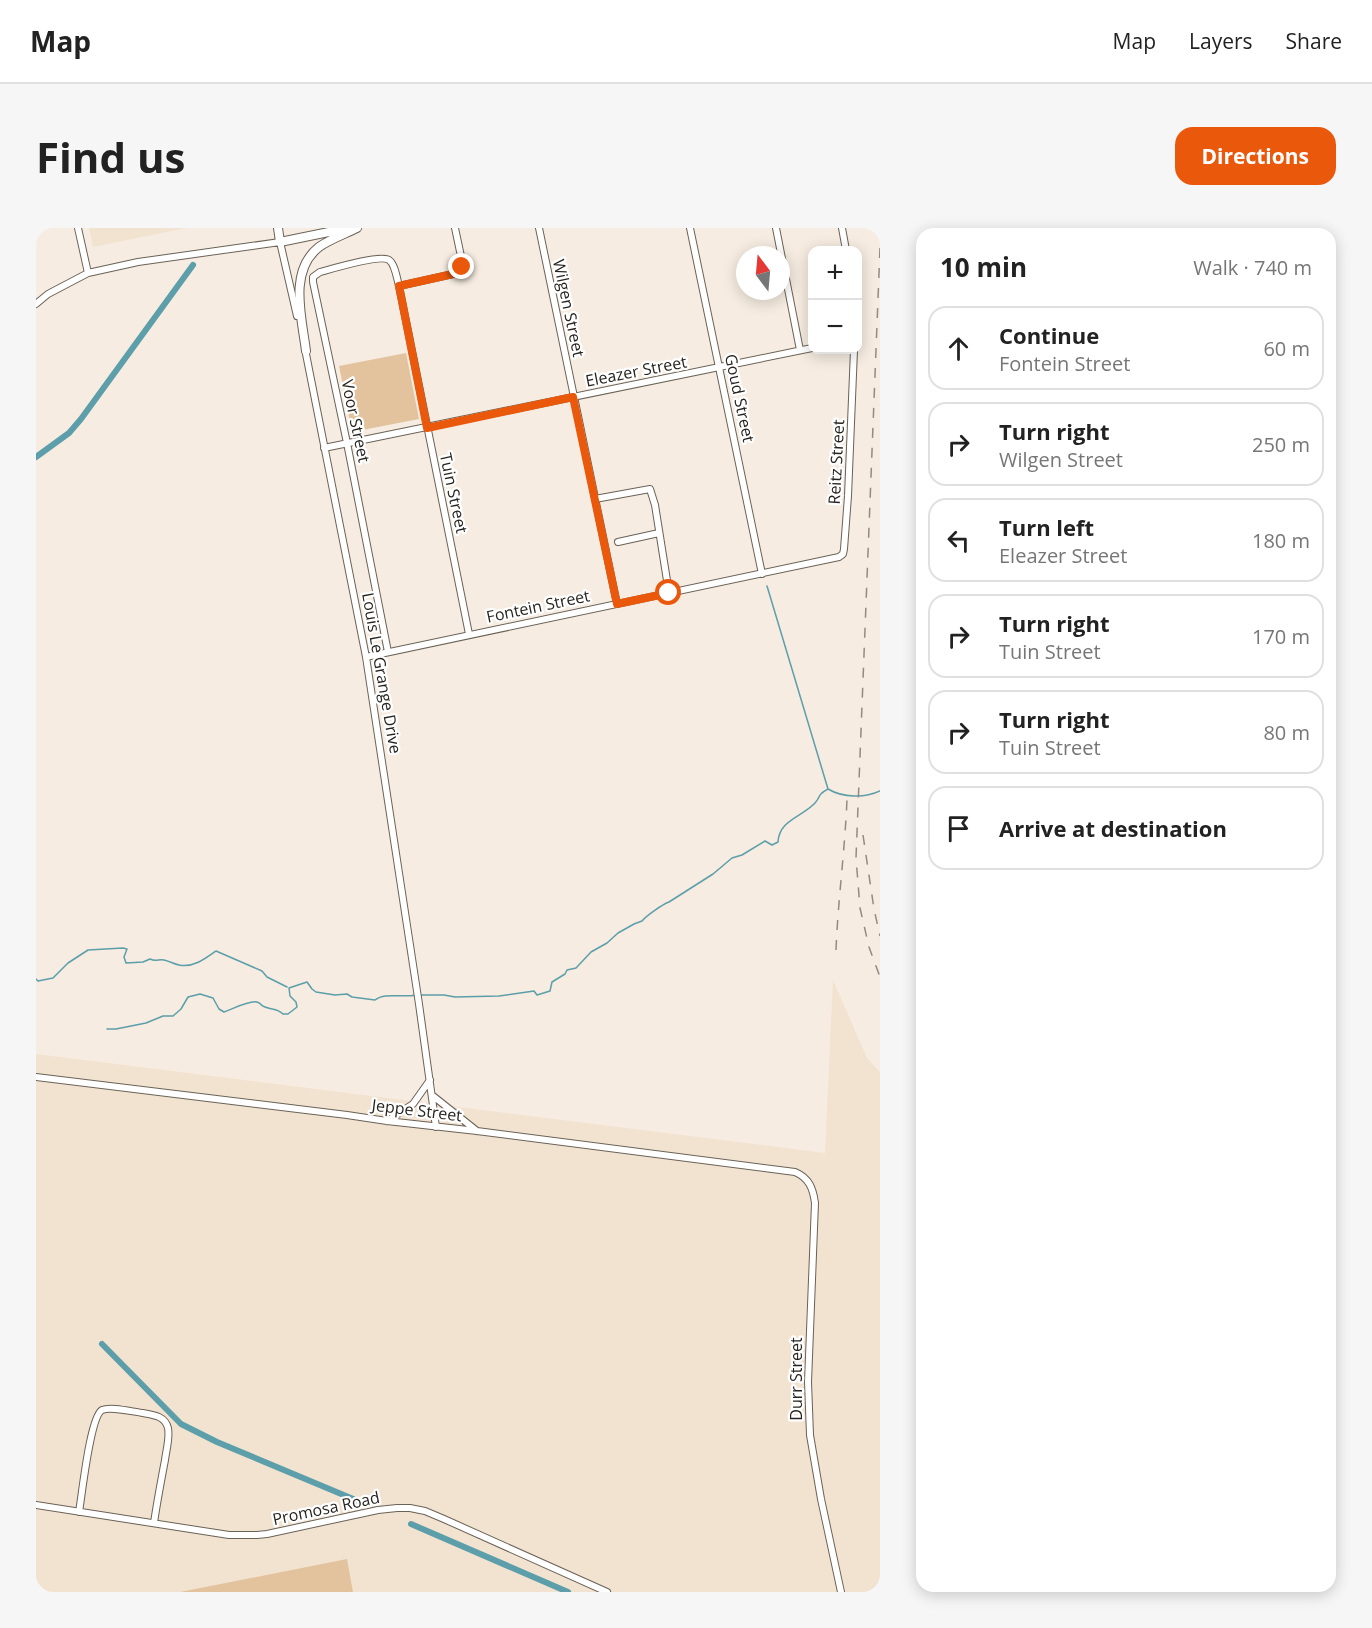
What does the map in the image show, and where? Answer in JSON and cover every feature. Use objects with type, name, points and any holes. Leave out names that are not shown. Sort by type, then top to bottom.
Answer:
[{"type":"main road","name":"Louis Le Grange Drive","points":[[278,228],[280,242]]},
{"type":"main road","points":[[280,242],[348,228]]},
{"type":"main road","points":[[306,351],[299,295],[300,282],[307,261],[319,247],[357,228]]},
{"type":"street","points":[[78,228],[88,273]]},
{"type":"street","points":[[399,286],[453,274],[460,270],[462,261],[455,228]]},
{"type":"street","name":"Wilgen Street","points":[[539,228],[617,604]]},
{"type":"street","name":"Goud Street","points":[[690,228],[762,574]]},
{"type":"street","points":[[776,228],[800,350]]},
{"type":"street","points":[[842,228],[845,246]]},
{"type":"street","points":[[36,304],[48,294],[88,273],[138,262],[280,242]]},
{"type":"street","name":"Louis Le Grange Drive","points":[[280,242],[306,351],[366,657],[436,1126]]},
{"type":"street","name":"Voor Street","points":[[388,652],[347,443],[312,282],[313,277],[320,272],[372,259],[385,258],[391,262]]},
{"type":"street","name":"Tuin Street","points":[[391,262],[399,286],[469,634]]},
{"type":"street","name":"Eleazer Street","points":[[324,448],[808,349]]},
{"type":"street","name":"Reitz Street","points":[[822,561],[839,557],[843,554],[844,549],[854,354]]},
{"type":"street","points":[[595,499],[650,489],[655,505],[669,593]]},
{"type":"street","points":[[618,542],[659,533]]},
{"type":"street","name":"Fontein Street","points":[[366,657],[822,561]]},
{"type":"street","name":"Jeppe Street","points":[[36,1077],[795,1172]]},
{"type":"street","points":[[387,1121],[413,1104],[430,1080]]},
{"type":"street","points":[[432,1096],[477,1131]]},
{"type":"street","name":"Durr Street","points":[[795,1172],[807,1180],[814,1193],[808,1382],[810,1435],[818,1486],[841,1592]]},
{"type":"street","points":[[80,1512],[91,1435],[97,1416],[105,1409],[125,1410],[160,1416],[166,1422],[168,1429],[166,1456],[154,1523]]},
{"type":"street","name":"Promosa Road","points":[[36,1505],[229,1535],[257,1535],[378,1510],[410,1508],[444,1519],[607,1592]]},
{"type":"shaded area","points":[[89,228],[186,228],[93,247]]},
{"type":"shaded area","points":[[406,353],[419,419],[352,432],[339,366]]},
{"type":"shaded area","points":[[833,980],[867,1058],[880,1072],[880,1592],[36,1592],[36,1054],[825,1153]]},
{"type":"shaded area","points":[[347,1559],[353,1592],[180,1592]]},
{"type":"waterway","points":[[36,457],[69,433],[81,419],[193,265]]},
{"type":"waterway","points":[[767,586],[828,789],[854,796],[880,791]]},
{"type":"waterway","points":[[421,995],[499,996],[534,991],[537,995],[550,991],[552,982],[565,974],[567,970],[576,968],[591,952],[713,874],[732,858],[742,855],[765,841],[772,845],[778,842],[782,829],[810,808],[820,794],[828,789]]},
{"type":"waterway","points":[[36,979],[38,981],[53,978],[68,963],[88,950],[123,948],[127,949],[124,957],[126,963],[143,962],[150,959],[164,960],[184,966],[199,962],[216,951],[262,971],[267,977],[287,987]]},
{"type":"waterway","points":[[107,1029],[146,1023],[163,1016],[173,1016],[181,1009],[188,997],[200,994],[213,998],[219,1009],[224,1012],[245,1003],[254,1002],[288,1014],[297,1007],[296,1002],[290,996],[289,988],[307,982],[316,992],[347,994],[352,997],[375,1000],[384,996],[416,995]]},
{"type":"waterway","points":[[102,1344],[181,1424],[217,1442],[358,1501]]},
{"type":"waterway","points":[[411,1524],[568,1592]]},
{"type":"railway","points":[[880,248],[856,858],[860,908],[869,947],[880,977]]},
{"type":"railway","points":[[836,950],[847,799]]},
{"type":"railway","points":[[863,835],[880,936]]},
{"type":"route","points":[[462,267],[453,274],[399,286],[427,428],[573,397],[617,604],[669,593]]}]
